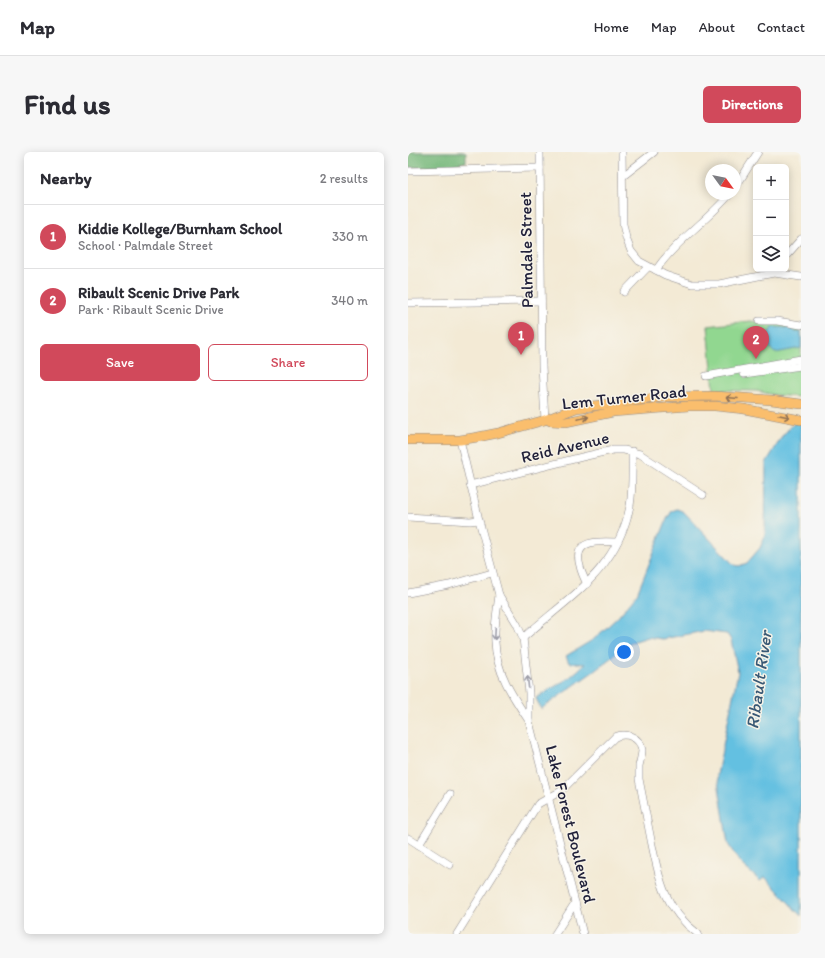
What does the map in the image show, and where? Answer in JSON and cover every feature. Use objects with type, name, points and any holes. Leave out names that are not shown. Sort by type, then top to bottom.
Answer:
[{"type":"main road","name":"Lem Turner Road","points":[[408,440],[460,440],[498,433],[545,420],[576,408],[665,397],[714,396],[771,400],[801,404]]},
{"type":"main road","name":"Lem Turner Road","points":[[545,420],[566,422],[613,412],[689,406],[715,406],[768,413],[801,420]]},
{"type":"street","name":"Palmdale Street","points":[[540,152],[543,386],[545,420]]},
{"type":"street","points":[[622,152],[623,224],[631,251],[638,261],[648,267],[679,280],[692,284],[703,285],[737,282],[772,272]]},
{"type":"street","points":[[623,176],[654,152]]},
{"type":"street","points":[[741,179],[758,152]]},
{"type":"street","points":[[408,171],[540,168]]},
{"type":"street","points":[[656,270],[665,258],[724,200]]},
{"type":"street","points":[[789,253],[801,239]]},
{"type":"street","points":[[624,292],[648,267]]},
{"type":"street","points":[[779,272],[801,277]]},
{"type":"street","points":[[408,303],[542,301]]},
{"type":"street","points":[[758,321],[777,321],[801,325]]},
{"type":"street","points":[[801,359],[706,376],[720,377],[801,366]]},
{"type":"street","name":"Lake Forest Boulevard","points":[[460,440],[492,573],[499,595],[518,624],[523,638],[529,693],[529,721],[583,934]]},
{"type":"street","name":"Reid Avenue","points":[[470,485],[582,457],[613,450],[624,450],[632,451],[649,459],[702,495]]},
{"type":"street","points":[[523,638],[587,584],[606,562],[617,542],[627,518],[630,505],[632,451]]},
{"type":"street","points":[[408,517],[470,521],[479,520]]},
{"type":"street","points":[[587,584],[578,558],[584,545],[590,542],[600,541],[617,542]]},
{"type":"street","points":[[408,593],[449,585],[492,573]]},
{"type":"street","name":"Lake Forest Boulevard","points":[[499,595],[494,642],[497,661],[513,698],[529,721]]},
{"type":"street","points":[[457,934],[538,804],[561,790],[615,737],[620,734],[625,734],[634,738],[642,750],[639,765],[639,779],[660,881],[671,906],[680,918],[698,934]]},
{"type":"street","points":[[419,844],[450,794]]},
{"type":"street","points":[[408,838],[450,865]]},
{"type":"street","points":[[555,934],[575,903]]},
{"type":"green space","points":[[408,152],[466,152],[466,162],[441,167],[408,168]]},
{"type":"green space","points":[[750,321],[783,324],[801,328],[801,397],[774,395],[757,391],[714,390],[708,326]]},
{"type":"water","points":[[774,327],[789,328],[796,332],[801,332],[801,348],[775,353],[772,351],[768,336],[771,329]]},
{"type":"water","name":"Ribault River","points":[[801,416],[801,916],[765,877],[760,881],[740,863],[728,844],[717,775],[738,672],[731,640],[727,634],[704,631],[663,639],[648,637],[629,643],[597,669],[541,709],[536,698],[569,678],[585,664],[569,663],[566,656],[594,639],[618,617],[637,594],[667,519],[672,511],[677,509],[684,512],[734,565],[739,566],[747,563],[760,548],[765,536],[766,463],[783,435]]},
{"type":"place","name":"Kiddie Kollege/Burnham School","points":[[521,355]]},
{"type":"place","name":"Ribault Scenic Drive Park","points":[[756,359]]}]
